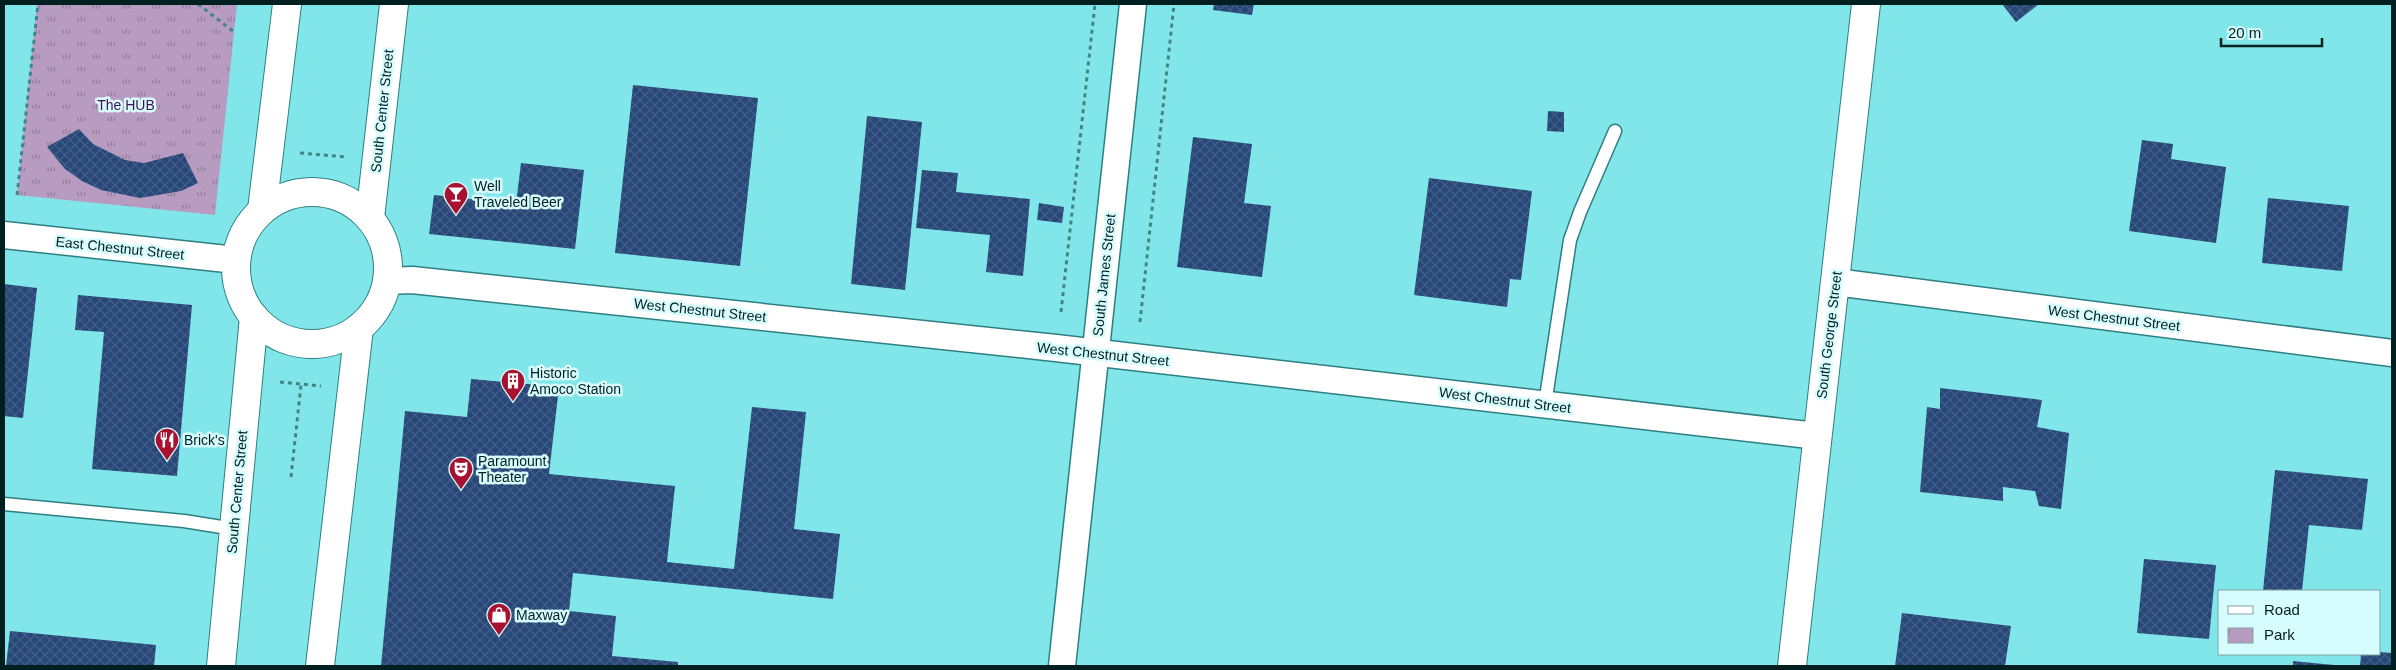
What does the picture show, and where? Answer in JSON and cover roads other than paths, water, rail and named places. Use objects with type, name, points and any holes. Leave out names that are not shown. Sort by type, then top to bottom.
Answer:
[{"type":"street","points":[[262,210],[287,4]]},
{"type":"street","name":"South Center Street","points":[[370,218],[394,4]]},
{"type":"street","name":"South James Street","points":[[1062,666],[1133,4]]},
{"type":"street","name":"South George Street","points":[[1792,666],[1866,4]]},
{"type":"street","points":[[318,192],[337,196],[355,205],[370,218],[380,232],[389,264],[382,299],[372,315],[359,328],[343,338],[324,344],[304,344],[285,340],[268,330],[254,318],[243,300],[237,280],[236,260],[245,233],[262,210],[279,200],[298,193],[318,192]]},
{"type":"street","name":"East Chestnut Street","points":[[4,234],[236,260]]},
{"type":"street","name":"West Chestnut Street","points":[[387,281],[412,280],[1096,353],[1817,436]]},
{"type":"street","name":"West Chestnut Street","points":[[1835,282],[2392,353]]},
{"type":"street","name":"South Center Street","points":[[221,666],[254,318]]},
{"type":"street","points":[[320,666],[359,328]]},
{"type":"lane","points":[[1545,404],[1570,240],[1615,131]]},
{"type":"lane","points":[[4,504],[184,521],[234,529]]},
{"type":"place","name":"Well Traveled Beer","points":[[456,215]]},
{"type":"place","name":"Historic Amoco Station","points":[[513,402]]},
{"type":"place","name":"Brick's","points":[[167,461]]},
{"type":"place","name":"Paramount Theater","points":[[461,490]]},
{"type":"place","name":"Maxway","points":[[499,636]]},
{"type":"park label","name":"The HUB","points":[[126,105]]}]
